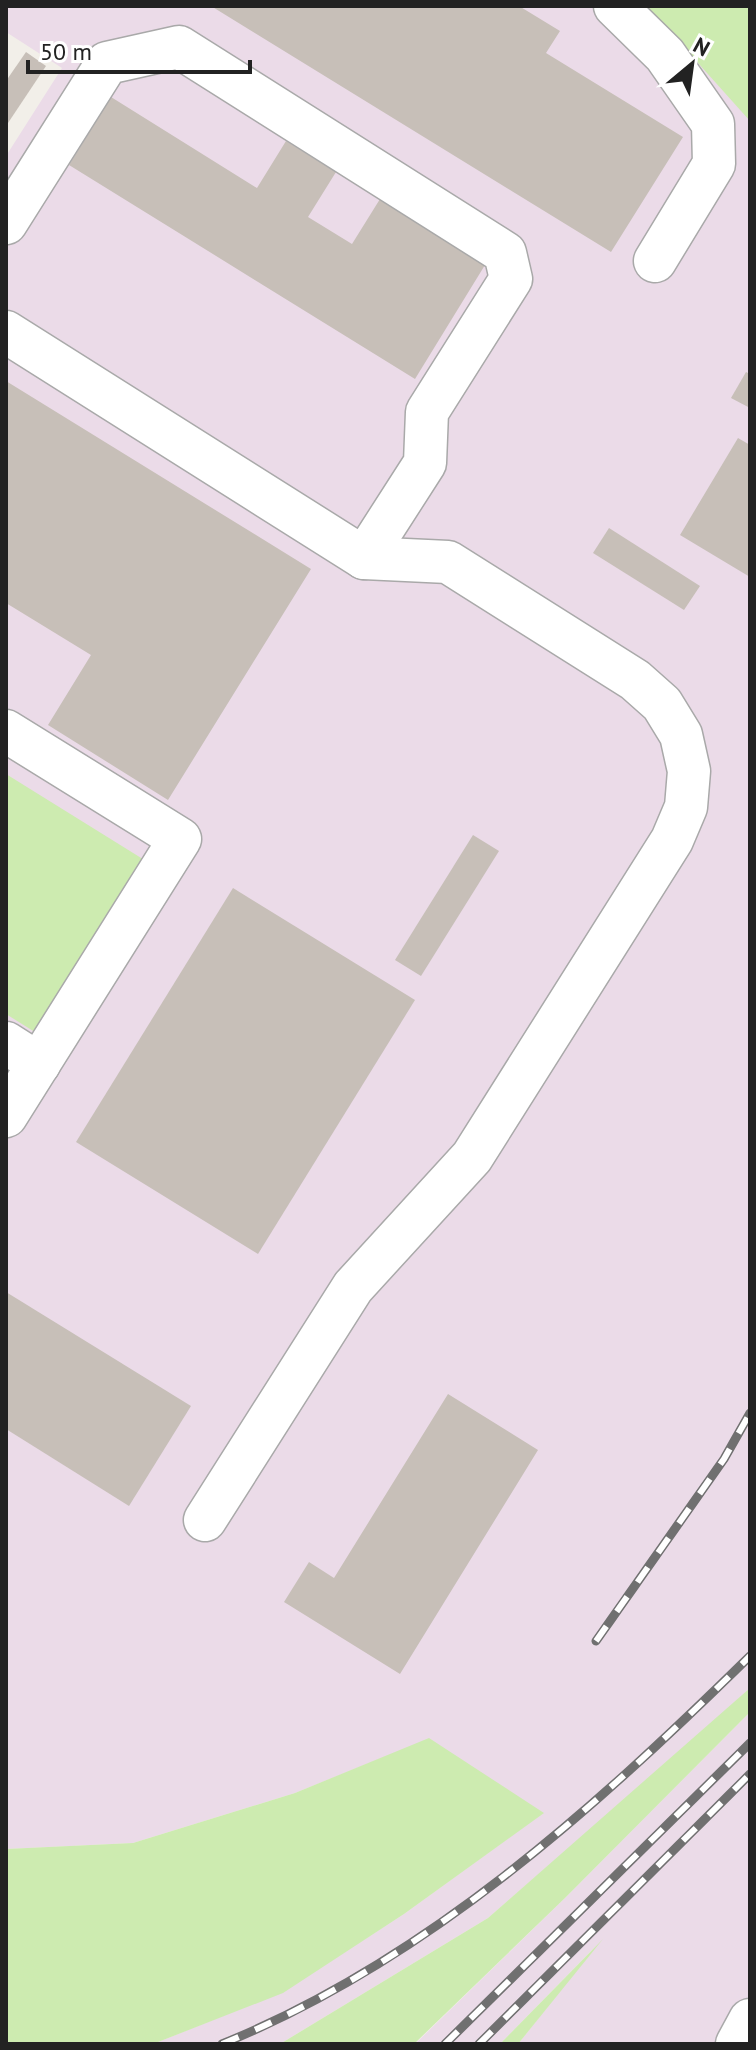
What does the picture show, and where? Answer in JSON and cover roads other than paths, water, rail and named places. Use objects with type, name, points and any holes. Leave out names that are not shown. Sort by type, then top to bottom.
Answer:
[{"type":"lane","points":[[615,6],[665,55],[713,124],[714,164],[655,261]]},
{"type":"lane","points":[[6,223],[107,63],[179,47],[505,253],[511,279],[427,412],[425,463],[364,558]]},
{"type":"lane","points":[[6,332],[364,558],[448,562],[635,680],[662,704],[681,735],[689,771],[686,807],[672,840],[472,1157],[353,1287],[205,1520]]},
{"type":"lane","points":[[6,731],[180,839],[22,1054],[6,1116]]},
{"type":"lane","points":[[737,2044],[750,2020]]},
{"type":"railway","points":[[596,1641],[724,1459],[750,1413]]},
{"type":"railway","points":[[222,2044],[297,2010],[369,1970],[438,1925],[568,1824],[750,1656]]},
{"type":"railway","points":[[445,2044],[750,1743]]},
{"type":"railway","points":[[479,2044],[750,1774]]}]
